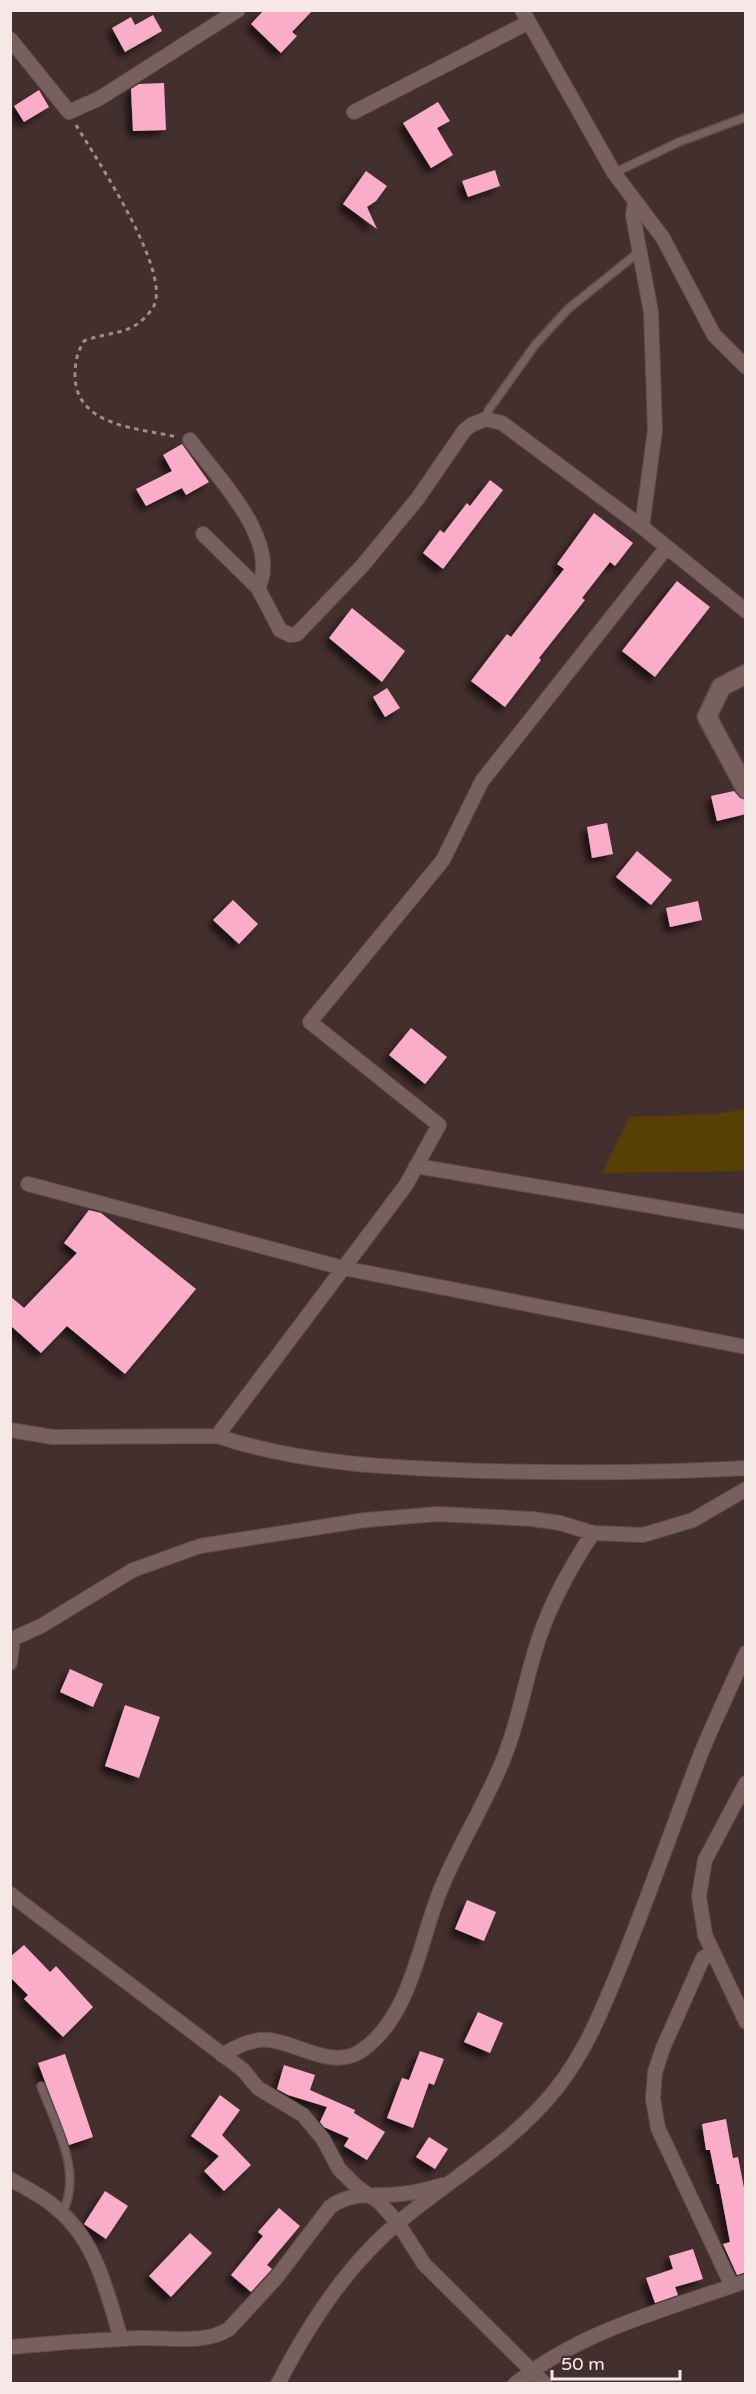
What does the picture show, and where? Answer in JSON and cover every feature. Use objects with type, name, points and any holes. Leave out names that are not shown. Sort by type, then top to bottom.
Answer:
[{"type":"street","points":[[10,39],[69,112],[100,98],[237,10]]},
{"type":"street","points":[[354,112],[525,16],[614,173],[663,238],[714,335],[746,367]]},
{"type":"street","points":[[635,202],[633,216],[651,312],[655,430],[642,527]]},
{"type":"street","points":[[203,534],[258,588],[280,630],[290,635],[297,634],[363,565],[391,531],[418,498],[464,431],[471,425],[486,419],[500,421],[642,527],[746,611]]},
{"type":"street","points":[[190,440],[244,510],[251,524],[262,558],[263,578],[258,588]]},
{"type":"street","points":[[217,1436],[406,1185],[439,1125],[310,1022],[443,860],[482,781],[667,547]]},
{"type":"street","points":[[746,674],[721,687],[707,717],[746,789]]},
{"type":"street","points":[[417,1167],[746,1222]]},
{"type":"street","points":[[28,1184],[343,1268],[746,1347]]},
{"type":"street","points":[[10,1430],[53,1437],[217,1436],[256,1449],[349,1463],[419,1469],[611,1474],[746,1468]]},
{"type":"street","points":[[10,1663],[12,1639],[41,1626],[133,1570],[176,1553],[224,1542],[365,1520],[438,1514],[560,1522],[593,1533],[627,1536],[659,1532],[693,1520],[746,1489]]},
{"type":"street","points":[[222,2055],[245,2043],[269,2040],[329,2057],[350,2056],[360,2052],[372,2042],[394,2016],[409,1984],[444,1882],[505,1756],[550,1608],[572,1565],[593,1533]]},
{"type":"street","points":[[278,2384],[327,2303],[349,2273],[398,2223],[489,2154],[555,2091],[591,2035],[647,1903],[698,1759],[746,1653]]},
{"type":"street","points":[[746,1784],[705,1860],[701,1878],[702,1922],[713,1953],[746,2022]]},
{"type":"street","points":[[10,1894],[243,2070],[258,2088],[303,2115],[323,2139],[339,2169],[398,2223],[424,2264],[530,2372],[545,2384]]},
{"type":"street","points":[[713,1953],[703,1958],[663,2048],[656,2072],[653,2099],[658,2128],[732,2286]]},
{"type":"street","points":[[10,2179],[49,2202],[74,2224],[93,2252],[121,2339]]},
{"type":"street","points":[[10,2347],[121,2339],[208,2338],[220,2335],[229,2330],[276,2278],[330,2207],[349,2196],[400,2194],[451,2183]]},
{"type":"street","points":[[516,2384],[530,2372],[598,2333],[746,2281]]},
{"type":"lane","points":[[614,173],[679,142],[746,117]]},
{"type":"lane","points":[[486,419],[488,411],[551,326],[588,290],[640,251]]},
{"type":"lane","points":[[41,2086],[71,2174],[70,2193],[62,2212]]},
{"type":"path","points":[[69,112],[148,252],[156,283],[157,301],[152,310],[126,332],[84,341],[77,353],[76,393],[80,401],[95,416],[190,440]]},
{"type":"shaded area","points":[[745,1109],[745,1171],[602,1173],[630,1117],[717,1114]]},
{"type":"building","points":[[264,10],[313,10],[292,32],[297,36],[281,53],[251,24]]},
{"type":"building","points":[[153,15],[162,31],[125,52],[112,28],[131,17],[135,25]]},
{"type":"building","points":[[164,83],[166,130],[133,131],[131,89],[139,84]]},
{"type":"building","points":[[39,90],[49,107],[24,122],[14,106]]},
{"type":"building","points":[[438,102],[450,121],[437,128],[453,155],[431,168],[403,123]]},
{"type":"building","points":[[495,170],[500,186],[468,197],[462,181]]},
{"type":"building","points":[[366,171],[387,186],[376,201],[367,207],[377,229],[343,204]]},
{"type":"building","points":[[182,444],[209,482],[186,495],[182,488],[146,506],[136,489],[172,471],[163,455]]},
{"type":"building","points":[[490,480],[503,490],[443,569],[423,553],[440,530],[444,533],[467,503],[470,506]]},
{"type":"building","points":[[594,513],[633,543],[615,566],[610,562],[582,598],[585,600],[539,658],[541,660],[505,707],[471,681],[507,634],[511,637],[564,569],[557,564]]},
{"type":"building","points":[[677,581],[710,607],[655,677],[622,651]]},
{"type":"building","points":[[352,608],[405,651],[382,682],[329,638]]},
{"type":"building","points":[[387,688],[400,708],[385,717],[373,697]]},
{"type":"building","points":[[734,791],[740,798],[746,800],[746,814],[717,821],[711,796]]},
{"type":"building","points":[[607,823],[613,854],[592,858],[587,827]]},
{"type":"building","points":[[637,851],[672,880],[651,905],[616,877]]},
{"type":"building","points":[[233,900],[258,924],[239,944],[213,920]]},
{"type":"building","points":[[698,901],[702,920],[670,927],[666,908]]},
{"type":"building","points":[[411,1028],[447,1057],[425,1084],[389,1055]]},
{"type":"building","points":[[89,1210],[101,1213],[196,1289],[125,1374],[67,1326],[41,1353],[10,1325],[10,1296],[24,1308],[77,1253],[64,1243]]},
{"type":"building","points":[[70,1669],[103,1684],[93,1707],[60,1692]]},
{"type":"building","points":[[125,1705],[160,1717],[139,1778],[105,1766]]},
{"type":"building","points":[[467,1900],[496,1912],[484,1941],[455,1929]]},
{"type":"building","points":[[24,1945],[50,1972],[56,1966],[93,2007],[63,2037],[24,1999],[28,1995],[10,1977],[10,1957]]},
{"type":"building","points":[[478,2012],[503,2023],[490,2053],[464,2042]]},
{"type":"building","points":[[420,2051],[444,2059],[434,2085],[429,2083],[413,2128],[387,2118],[402,2078],[409,2080]]},
{"type":"building","points":[[65,2054],[93,2137],[69,2145],[38,2063]]},
{"type":"building","points":[[284,2065],[315,2075],[310,2090],[355,2110],[354,2113],[385,2132],[367,2160],[344,2146],[349,2138],[324,2127],[320,2122],[327,2107],[288,2095],[277,2089]]},
{"type":"building","points":[[220,2095],[240,2110],[222,2135],[251,2165],[224,2191],[204,2171],[219,2156],[191,2136]]},
{"type":"building","points":[[726,2119],[733,2158],[738,2157],[746,2198],[746,2272],[737,2275],[723,2244],[730,2242],[719,2184],[717,2184],[710,2150],[706,2150],[702,2124]]},
{"type":"building","points":[[429,2137],[448,2149],[435,2169],[416,2157]]},
{"type":"building","points":[[105,2191],[128,2206],[106,2239],[84,2224]]},
{"type":"building","points":[[279,2208],[300,2226],[267,2265],[272,2269],[251,2292],[231,2275],[263,2236],[258,2232]]},
{"type":"building","points":[[190,2233],[212,2253],[171,2297],[149,2276]]},
{"type":"building","points":[[693,2249],[703,2279],[675,2287],[678,2295],[655,2303],[646,2278],[673,2269],[669,2256]]}]
